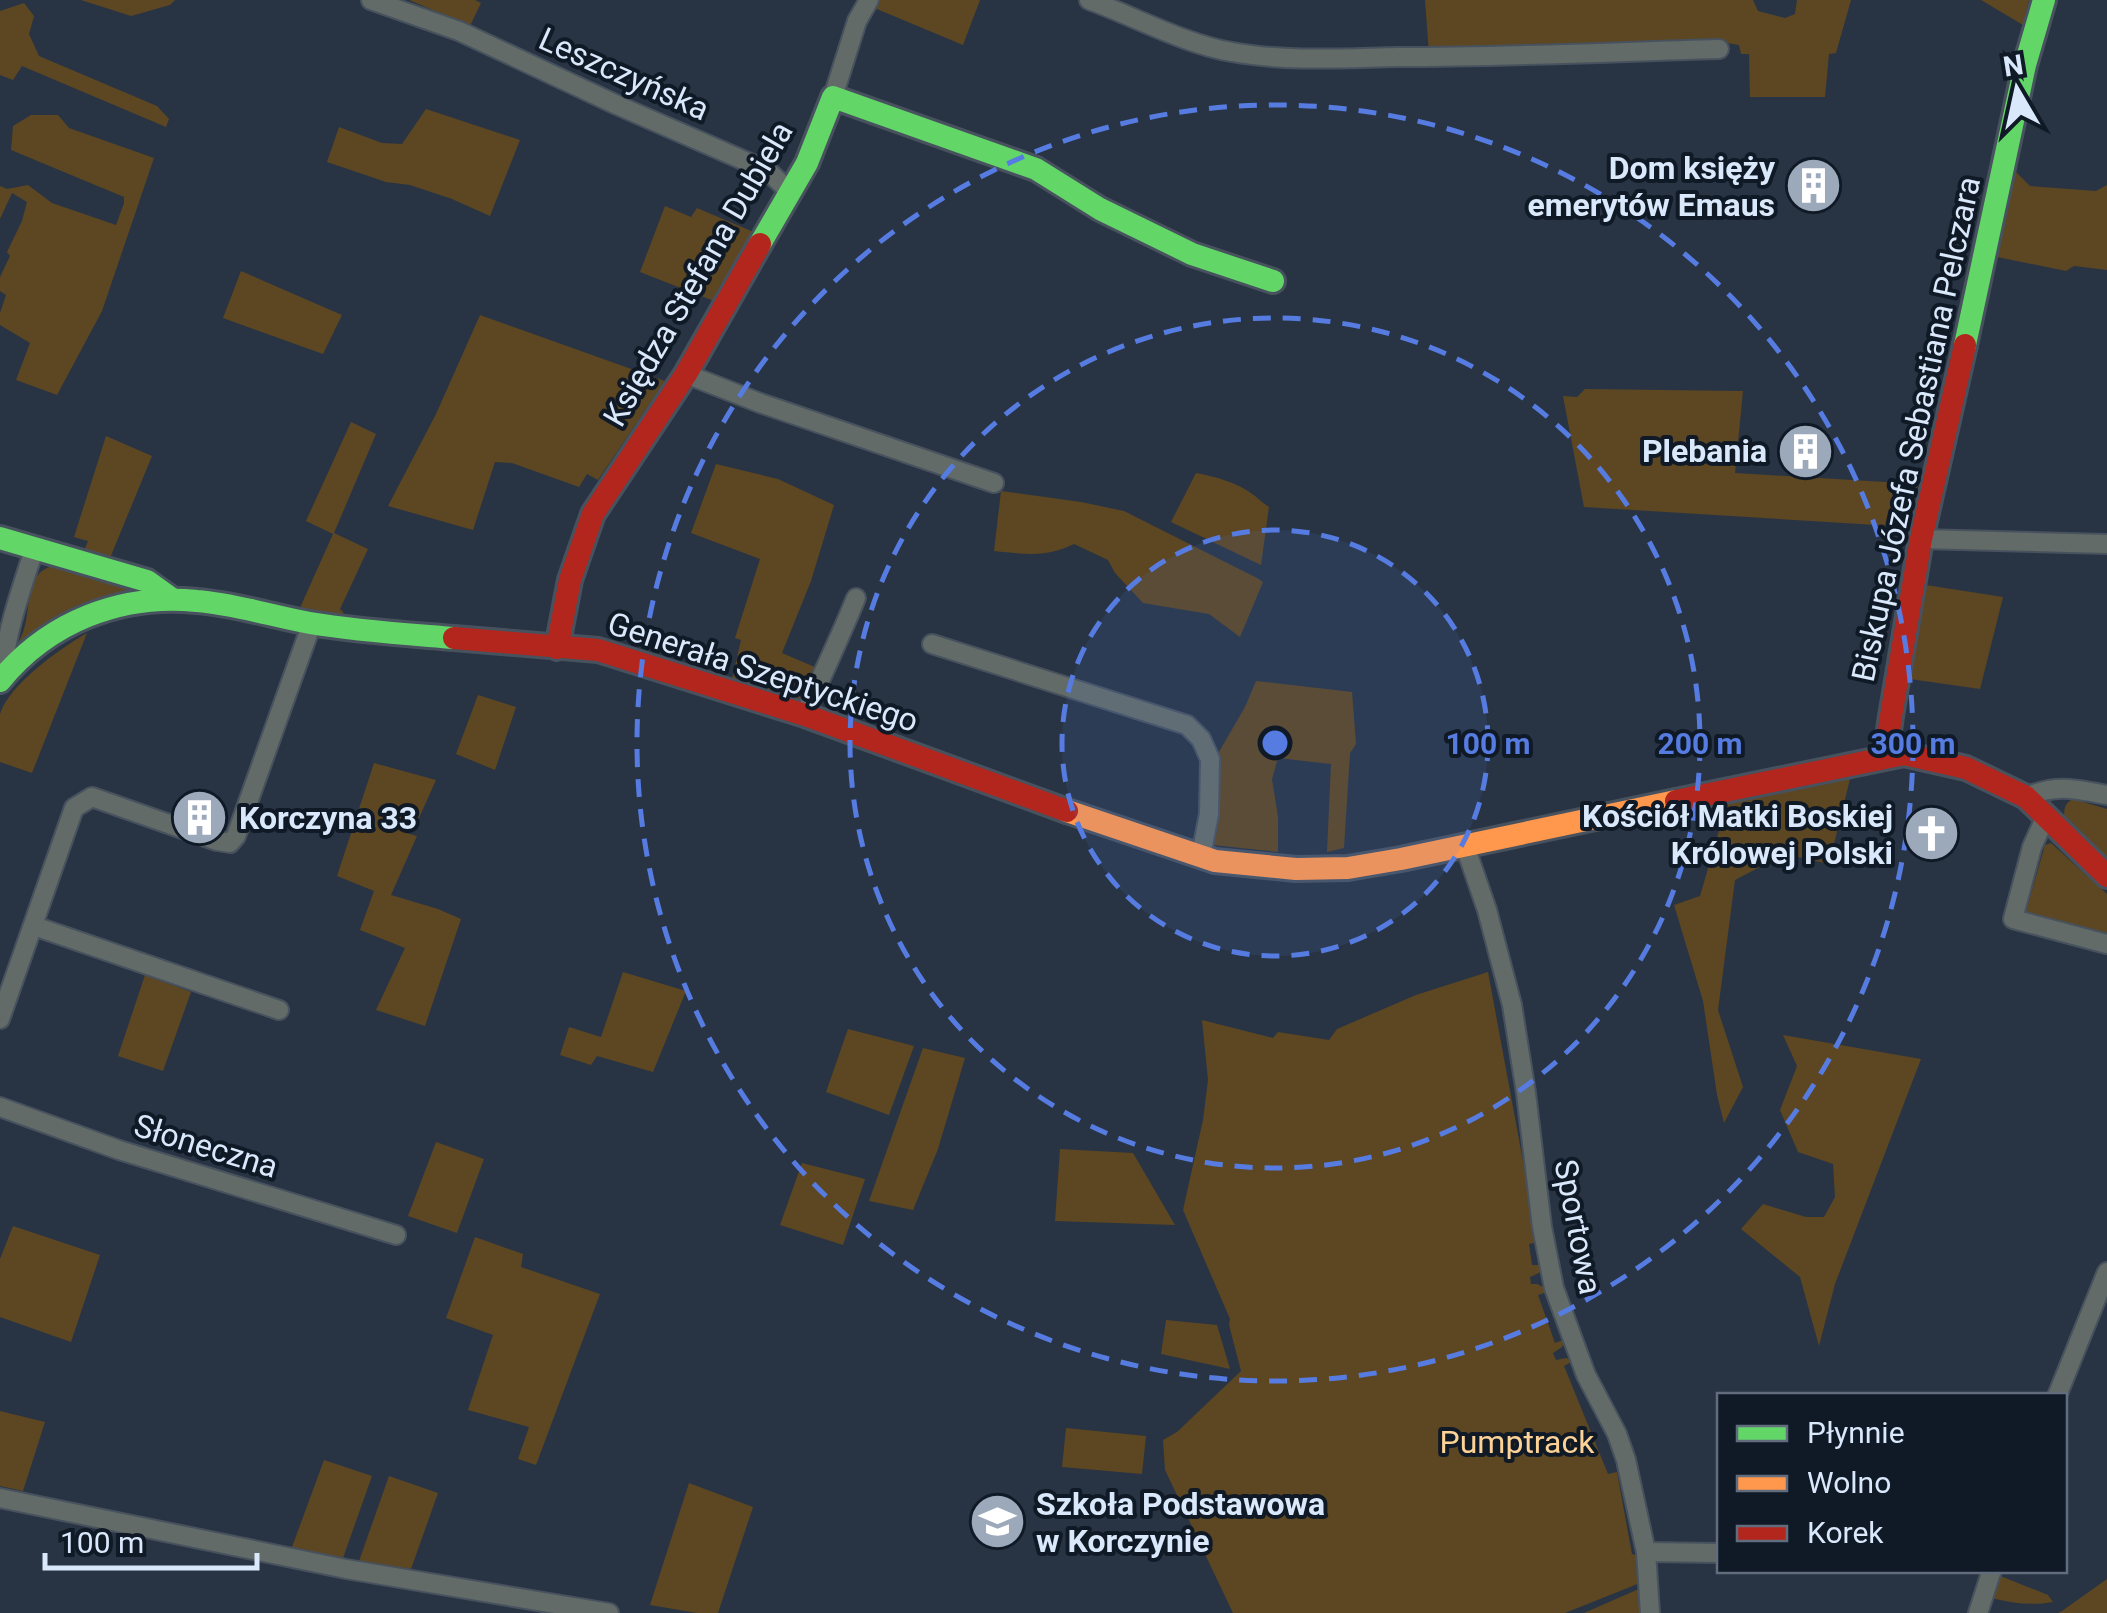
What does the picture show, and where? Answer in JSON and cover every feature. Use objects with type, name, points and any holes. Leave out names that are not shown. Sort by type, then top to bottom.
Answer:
[{"type":"main road","name":"Biskupa Józefa Sebastiana Pelczara","points":[[1888,757],[1890,716],[1921,538],[2025,65],[2044,0]]},
{"type":"main road","name":"Księdza Stefana Dubiela","points":[[558,648],[564,601],[593,514],[686,374],[807,163],[833,97],[1036,169],[1100,209],[1192,254],[1273,281]]},
{"type":"main road","points":[[0,538],[147,581],[172,599]]},
{"type":"main road","name":"Generała Szeptyckiego","points":[[172,599],[312,623],[598,650],[720,686],[1215,861],[1280,869],[1348,868],[1904,754],[1966,768],[2026,798],[2107,876]]},
{"type":"main road","points":[[2,677],[37,644],[88,614],[124,604],[172,599]]},
{"type":"street","name":"Leszczyńska","points":[[371,0],[459,32],[768,172],[790,192]]},
{"type":"street","points":[[833,97],[858,21],[869,0]]},
{"type":"street","points":[[1089,0],[1198,43],[1262,56],[1313,59],[1719,49]]},
{"type":"street","points":[[686,374],[994,483]]},
{"type":"street","points":[[1921,538],[2107,544]]},
{"type":"street","points":[[2,677],[4,641],[34,550]]},
{"type":"street","points":[[804,715],[856,598]]},
{"type":"street","points":[[0,1019],[74,808],[92,797],[230,843],[236,836],[312,623]]},
{"type":"street","points":[[932,644],[1187,725],[1201,740],[1210,759],[1209,814],[1200,856]]},
{"type":"street","points":[[2026,798],[2043,790],[2074,789],[2107,795]]},
{"type":"street","points":[[2046,816],[2032,846],[2014,919],[2107,944]]},
{"type":"street","name":"Sportowa","points":[[1465,846],[1512,1005],[1554,1288],[1586,1375],[1626,1460],[1646,1552],[1650,1613]]},
{"type":"street","points":[[34,926],[279,1010]]},
{"type":"street","name":"Słoneczna","points":[[0,1106],[118,1150],[396,1235]]},
{"type":"street","points":[[2058,1393],[2106,1277]]},
{"type":"street","points":[[0,1498],[346,1569],[610,1613]]},
{"type":"street","points":[[1646,1552],[1717,1553]]},
{"type":"street","points":[[1978,1613],[1991,1573]]},
{"type":"green space","points":[[81,0],[175,0],[131,16]]},
{"type":"green space","points":[[409,0],[475,0],[481,3],[470,26]]},
{"type":"green space","points":[[876,0],[980,0],[963,45],[872,7]]},
{"type":"green space","points":[[1425,0],[1753,0],[1758,11],[1785,18],[1795,14],[1797,0],[1851,0],[1836,53],[1829,54],[1825,97],[1750,97],[1749,54],[1741,54],[1739,45],[1727,43],[1429,54]]},
{"type":"green space","points":[[1981,0],[2029,0],[2023,25]]},
{"type":"green space","points":[[24,3],[34,16],[29,34],[39,56],[157,106],[169,119],[166,127],[22,66],[13,80],[0,75],[0,11]]},
{"type":"green space","points":[[426,109],[520,140],[490,216],[410,185],[386,182],[327,162],[339,127],[382,143],[402,144]]},
{"type":"green space","points":[[31,115],[58,115],[69,128],[154,158],[102,311],[57,395],[16,380],[30,343],[0,325],[6,295],[0,291],[0,277],[27,202],[12,193],[0,219],[0,186],[7,189],[28,185],[52,203],[116,225],[124,197],[11,150],[13,126]]},
{"type":"green space","points":[[2015,171],[2030,186],[2096,191],[2107,185],[2107,270],[2074,266],[2066,271],[1997,257]]},
{"type":"green space","points":[[665,206],[691,217],[697,208],[756,233],[714,301],[640,272]]},
{"type":"green space","points":[[241,271],[342,315],[323,354],[223,318]]},
{"type":"green space","points":[[480,315],[665,381],[598,480],[587,474],[579,487],[512,463],[495,462],[473,530],[388,506],[436,414]]},
{"type":"green space","points":[[1585,389],[1743,391],[1735,473],[1918,484],[1908,527],[1584,507],[1563,396],[1577,397]]},
{"type":"green space","points":[[351,422],[376,434],[334,533],[368,549],[340,609],[344,613],[333,617],[299,610],[333,534],[306,521]]},
{"type":"green space","points":[[106,436],[152,456],[110,558],[84,551],[88,541],[74,537]]},
{"type":"green space","points":[[716,464],[778,479],[834,505],[811,581],[782,653],[817,668],[802,703],[732,679],[741,640],[735,638],[760,559],[691,533]]},
{"type":"green space","points":[[1196,473],[1235,484],[1269,507],[1261,565],[1171,522]]},
{"type":"green space","points":[[1001,491],[1124,511],[1257,578],[1263,582],[1240,637],[1209,614],[1143,603],[1108,560],[1074,544],[1044,553],[994,551]]},
{"type":"green space","points":[[57,565],[135,586],[137,591],[20,644],[32,585],[45,569]]},
{"type":"green space","points":[[1926,585],[2003,597],[1980,689],[1910,679]]},
{"type":"green space","points":[[87,633],[32,773],[0,762],[0,714],[5,703],[37,668]]},
{"type":"green space","points":[[1256,681],[1352,692],[1356,744],[1350,753],[1344,848],[1327,852],[1331,764],[1278,758],[1272,779],[1278,852],[1213,845],[1218,816],[1216,757]]},
{"type":"green space","points":[[478,695],[516,707],[495,770],[456,754]]},
{"type":"green space","points":[[374,763],[436,780],[419,818],[415,818],[406,833],[417,836],[391,895],[461,919],[425,1026],[376,1010],[405,948],[360,930],[374,891],[337,876]]},
{"type":"green space","points":[[1851,775],[1829,864],[1785,854],[1735,880],[1718,1010],[1743,1087],[1724,1123],[1703,1001],[1674,905],[1700,896],[1727,803]]},
{"type":"green space","points":[[2073,799],[2107,809],[2107,860],[2064,817],[2068,802]]},
{"type":"green space","points":[[2051,843],[2107,894],[2107,933],[2026,911],[2045,845]]},
{"type":"green space","points":[[623,972],[686,991],[653,1072],[597,1056],[591,1065],[560,1055],[569,1027],[601,1037]]},
{"type":"green space","name":"Pumptrack","points":[[1488,972],[1538,1242],[1529,1244],[1532,1265],[1541,1265],[1542,1269],[1530,1277],[1531,1284],[1547,1289],[1538,1295],[1555,1343],[1564,1342],[1553,1353],[1556,1360],[1573,1361],[1564,1366],[1608,1474],[1617,1472],[1640,1583],[1565,1613],[1233,1613],[1165,1470],[1163,1440],[1177,1432],[1241,1371],[1230,1319],[1183,1210],[1208,1080],[1202,1020],[1273,1038],[1278,1032],[1329,1040],[1337,1029],[1416,995]]},
{"type":"green space","points":[[145,975],[191,992],[163,1071],[118,1056]]},
{"type":"green space","points":[[848,1029],[914,1046],[889,1115],[826,1092]]},
{"type":"green space","points":[[1783,1035],[1921,1059],[1835,1284],[1819,1346],[1800,1277],[1741,1229],[1763,1204],[1806,1217],[1824,1217],[1835,1197],[1833,1164],[1798,1152],[1780,1110],[1797,1066]]},
{"type":"green space","points":[[923,1048],[965,1058],[938,1149],[913,1210],[869,1201]]},
{"type":"green space","points":[[436,1142],[484,1159],[457,1233],[408,1216]]},
{"type":"green space","points":[[1060,1149],[1133,1153],[1175,1225],[1055,1221]]},
{"type":"green space","points":[[802,1163],[865,1179],[843,1245],[780,1225]]},
{"type":"green space","points":[[13,1226],[100,1255],[71,1342],[0,1317],[0,1259]]},
{"type":"green space","points":[[475,1237],[523,1254],[521,1267],[600,1294],[536,1465],[518,1459],[529,1427],[468,1410],[493,1335],[446,1318]]},
{"type":"green space","points":[[1166,1320],[1217,1325],[1230,1369],[1161,1354]]},
{"type":"green space","points":[[0,1411],[45,1422],[23,1491],[0,1486]]},
{"type":"green space","points":[[1066,1428],[1146,1436],[1142,1474],[1062,1467]]},
{"type":"green space","points":[[324,1460],[372,1476],[343,1558],[292,1547]]},
{"type":"green space","points":[[389,1476],[438,1493],[411,1569],[359,1561]]},
{"type":"green space","points":[[689,1483],[753,1507],[718,1613],[650,1605]]},
{"type":"green space","points":[[1998,1575],[2048,1595],[2053,1602],[2037,1604],[1991,1598]]},
{"type":"green space","points":[[2107,1579],[2107,1613],[2058,1613],[2062,1611]]},
{"type":"green space","points":[[1641,1588],[1644,1613],[1584,1613]]},
{"type":"traffic: fast","points":[[1965,345],[2025,65],[2044,0]]},
{"type":"traffic: fast","points":[[760,244],[807,163],[833,97],[1036,169],[1100,209],[1192,254],[1273,281]]},
{"type":"traffic: fast","points":[[0,538],[147,581],[172,599]]},
{"type":"traffic: fast","points":[[0,681],[40,642],[63,628],[114,607],[141,602],[211,603],[328,626],[454,638]]},
{"type":"traffic: slow","points":[[1067,811],[1215,861],[1296,869],[1348,868],[1401,859],[1676,801]]},
{"type":"traffic: jam","points":[[557,648],[570,580],[593,514],[686,374],[760,244]]},
{"type":"traffic: jam","points":[[1888,757],[1891,716],[1921,539],[1965,345]]},
{"type":"traffic: jam","points":[[454,638],[598,650],[805,715],[1067,811]]},
{"type":"traffic: jam","points":[[1676,801],[1904,754],[1966,768],[2026,797],[2107,876]]},
{"type":"place","name":"Dom księży emerytów Emaus","points":[[1814,186]]},
{"type":"place","name":"Plebania","points":[[1806,451]]},
{"type":"place","name":"Korczyna 33","points":[[200,818]]},
{"type":"place","name":"Kościół Matki Boskiej Królowej Polski","points":[[1932,834]]},
{"type":"place","name":"Szkoła Podstawowa w Korczynie","points":[[997,1522]]}]
